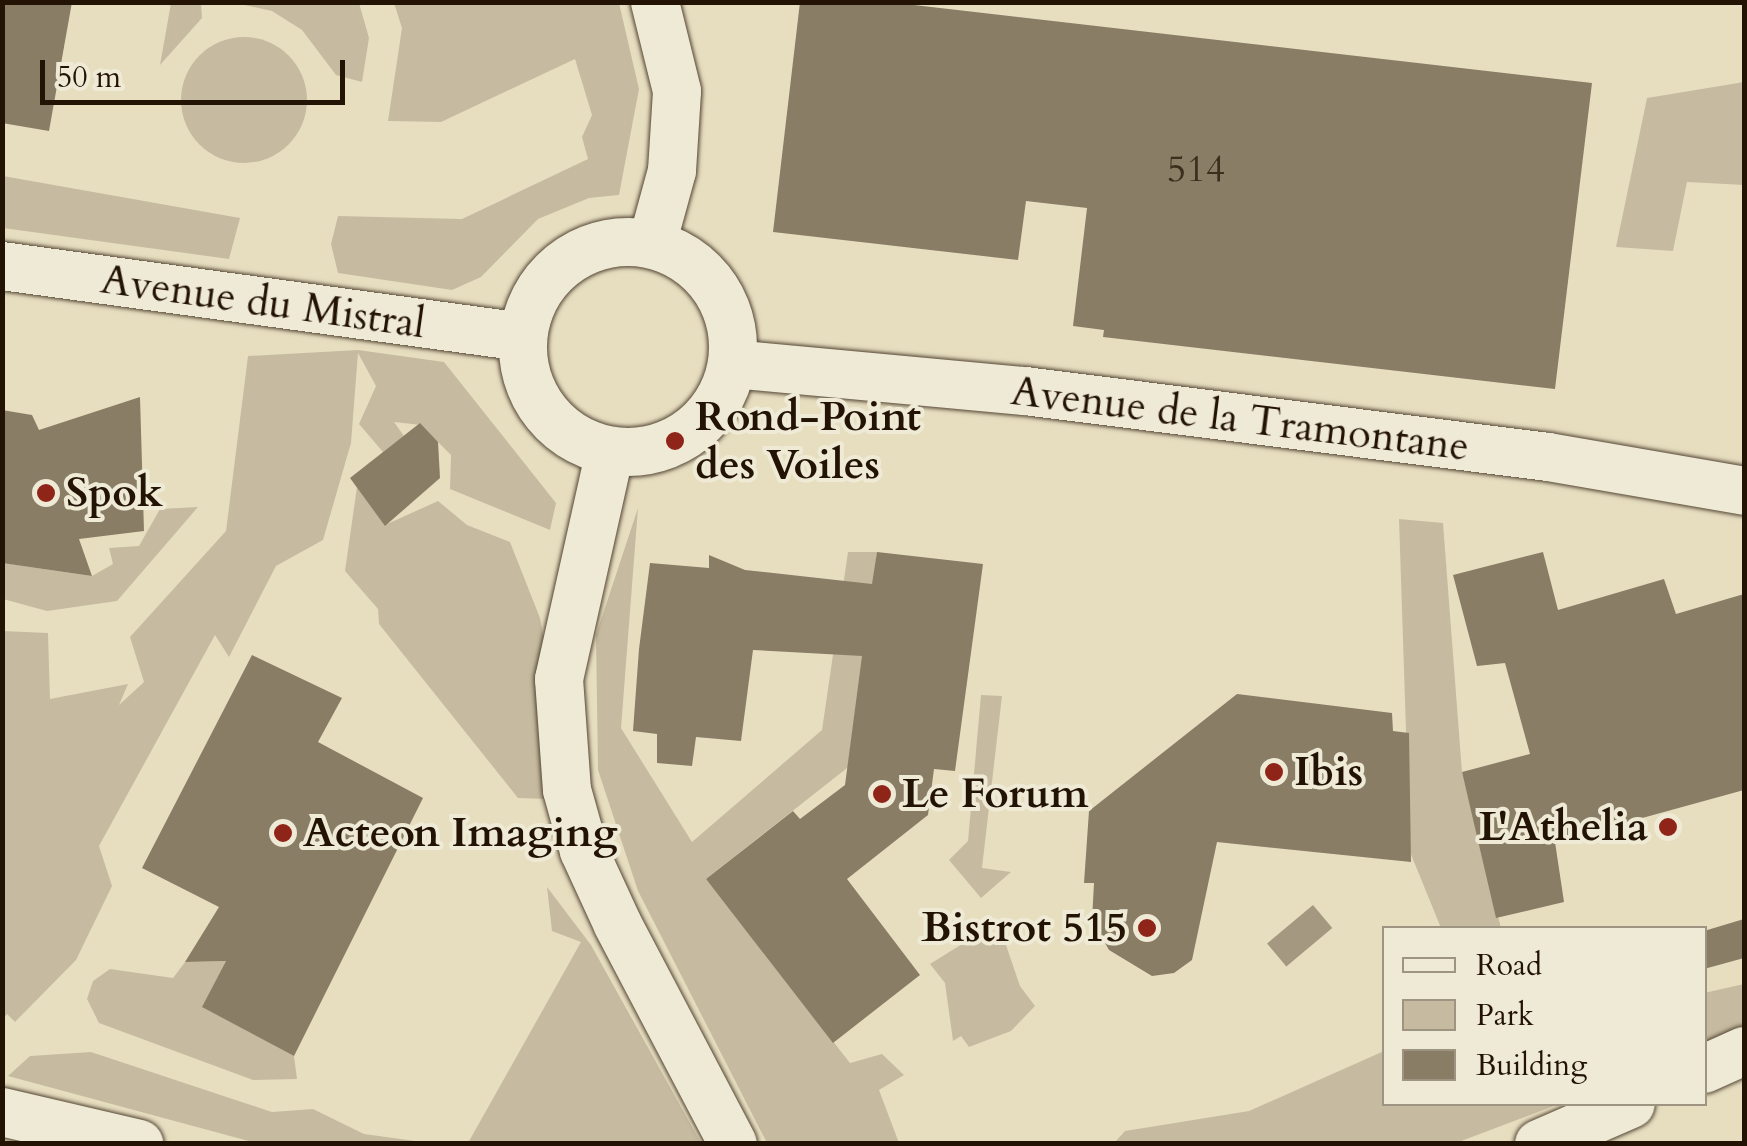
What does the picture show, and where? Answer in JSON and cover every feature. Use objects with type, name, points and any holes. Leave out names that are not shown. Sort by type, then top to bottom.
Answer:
[{"type":"street","points":[[652,244],[672,170],[677,91],[655,2]]},
{"type":"street","points":[[652,244],[698,268],[716,288],[730,324],[732,364],[712,409],[675,442],[644,452],[610,451],[585,443],[544,412],[528,376],[523,337],[530,308],[566,262],[593,248],[652,244]]},
{"type":"street","name":"Avenue du Mistral","points":[[2,266],[523,337]]},
{"type":"street","name":"Avenue de la Tramontane","points":[[732,364],[1025,392],[1509,452],[1744,492]]},
{"type":"street","points":[[610,451],[559,678],[567,790],[584,850],[618,925],[734,1144]]},
{"type":"street","points":[[1707,1068],[1744,1051]]},
{"type":"street","points":[[1538,1144],[1626,1106]]},
{"type":"street","points":[[2,1112],[139,1144]]},
{"type":"green space","points":[[171,3],[201,3],[202,18],[160,65]]},
{"type":"green space","points":[[235,3],[359,3],[369,38],[362,82],[336,75],[302,30],[272,11]]},
{"type":"green space","points":[[394,3],[619,3],[639,89],[619,195],[589,198],[538,219],[481,277],[452,290],[338,273],[331,244],[338,216],[462,219],[588,159],[582,137],[592,115],[575,59],[441,122],[388,121],[402,28]]},
{"type":"green space","points":[[244,37],[268,42],[289,55],[302,76],[307,100],[302,124],[289,145],[268,158],[244,163],[220,158],[199,145],[186,124],[181,100],[186,76],[199,55],[220,42]]},
{"type":"green space","points":[[1744,82],[1744,185],[1687,182],[1673,251],[1616,247],[1647,98]]},
{"type":"green space","points":[[3,176],[240,218],[229,259],[3,228]]},
{"type":"green space","points":[[358,350],[444,362],[556,503],[550,530],[450,489],[451,455],[421,425],[394,422],[404,436],[383,452],[359,424],[376,386],[358,353],[351,443],[323,540],[276,566],[229,657],[215,635],[99,846],[112,886],[76,960],[15,1022],[7,1014],[3,1019],[3,631],[48,633],[50,699],[128,684],[119,705],[144,682],[130,637],[226,531],[248,356]]},
{"type":"green space","points":[[357,487],[385,525],[438,501],[467,525],[510,542],[540,618],[552,682],[546,799],[518,798],[379,624],[378,609],[345,571]]},
{"type":"green space","points":[[198,507],[117,601],[47,611],[3,599],[3,563],[92,576],[113,564],[109,548],[139,546],[160,509]]},
{"type":"green space","points":[[638,508],[621,728],[692,842],[822,730],[848,552],[877,552],[856,761],[706,879],[850,1063],[882,1054],[904,1075],[879,1090],[899,1143],[767,1143],[638,891],[598,770],[596,635]]},
{"type":"green space","points":[[1399,519],[1443,523],[1462,772],[1500,926],[1440,926],[1410,852]]},
{"type":"green space","points":[[981,695],[1002,696],[982,868],[1011,872],[981,898],[949,860],[968,841]]},
{"type":"green space","points":[[547,887],[591,945],[701,1143],[468,1143],[581,942],[552,931]]},
{"type":"green space","points":[[983,931],[1006,945],[1020,986],[1035,1006],[1011,1031],[969,1047],[961,1036],[953,1041],[945,983],[930,964]]},
{"type":"green space","points":[[226,961],[203,1007],[294,1056],[297,1079],[253,1080],[99,1023],[87,999],[93,981],[110,969],[173,978],[185,962]]},
{"type":"green space","points":[[1744,984],[1744,1032],[1707,1046],[1707,992]]},
{"type":"green space","points":[[91,1052],[272,1112],[313,1109],[364,1134],[430,1143],[256,1143],[8,1076],[30,1056]]},
{"type":"green space","points":[[1382,1052],[1382,1106],[1554,1106],[1456,1143],[1114,1143],[1125,1131],[1249,1111]]},
{"type":"shaded area","points":[[1313,905],[1332,928],[1286,967],[1267,944]]},
{"type":"building","points":[[2,2],[72,2],[49,131],[2,123]]},
{"type":"building","points":[[800,2],[888,2],[1592,83],[1555,389],[1103,337],[1104,330],[1073,326],[1087,208],[1026,201],[1018,260],[773,232]]},
{"type":"building","points":[[140,397],[144,531],[79,539],[92,576],[2,563],[2,410],[32,415],[39,430]]},
{"type":"building","points":[[420,423],[438,442],[440,478],[385,526],[350,478]]},
{"type":"building","name":"Le Forum","points":[[877,552],[983,564],[955,771],[934,769],[928,815],[847,879],[920,975],[833,1043],[706,879],[793,811],[800,819],[845,785],[862,656],[753,650],[741,741],[696,737],[692,766],[657,763],[657,734],[633,731],[639,649],[650,563],[709,568],[709,555],[745,570],[872,584]]},
{"type":"building","points":[[1543,552],[1558,610],[1664,579],[1676,614],[1744,594],[1744,790],[1555,842],[1564,902],[1496,918],[1462,772],[1530,754],[1505,663],[1477,666],[1453,575]]},
{"type":"building","name":"Acteon Imaging","points":[[252,655],[342,698],[318,742],[423,798],[294,1056],[202,1007],[226,961],[185,962],[219,907],[142,868]]},
{"type":"building","name":"Ibis","points":[[1237,694],[1392,713],[1393,731],[1409,733],[1411,862],[1217,842],[1192,960],[1174,973],[1152,976],[1109,950],[1092,920],[1094,883],[1084,883],[1089,811]]},
{"type":"building","points":[[1744,919],[1744,958],[1707,968],[1707,930]]},
{"type":"place","name":"Rond-Point des Voiles","points":[[675,441]]},
{"type":"place","name":"Spok","points":[[46,493]]},
{"type":"place","name":"Ibis","points":[[1274,772]]},
{"type":"place","name":"Le Forum","points":[[882,794]]},
{"type":"place","name":"L'Athelia","points":[[1668,827]]},
{"type":"place","name":"Acteon Imaging","points":[[283,833]]},
{"type":"place","name":"Bistrot 515","points":[[1147,928]]}]
